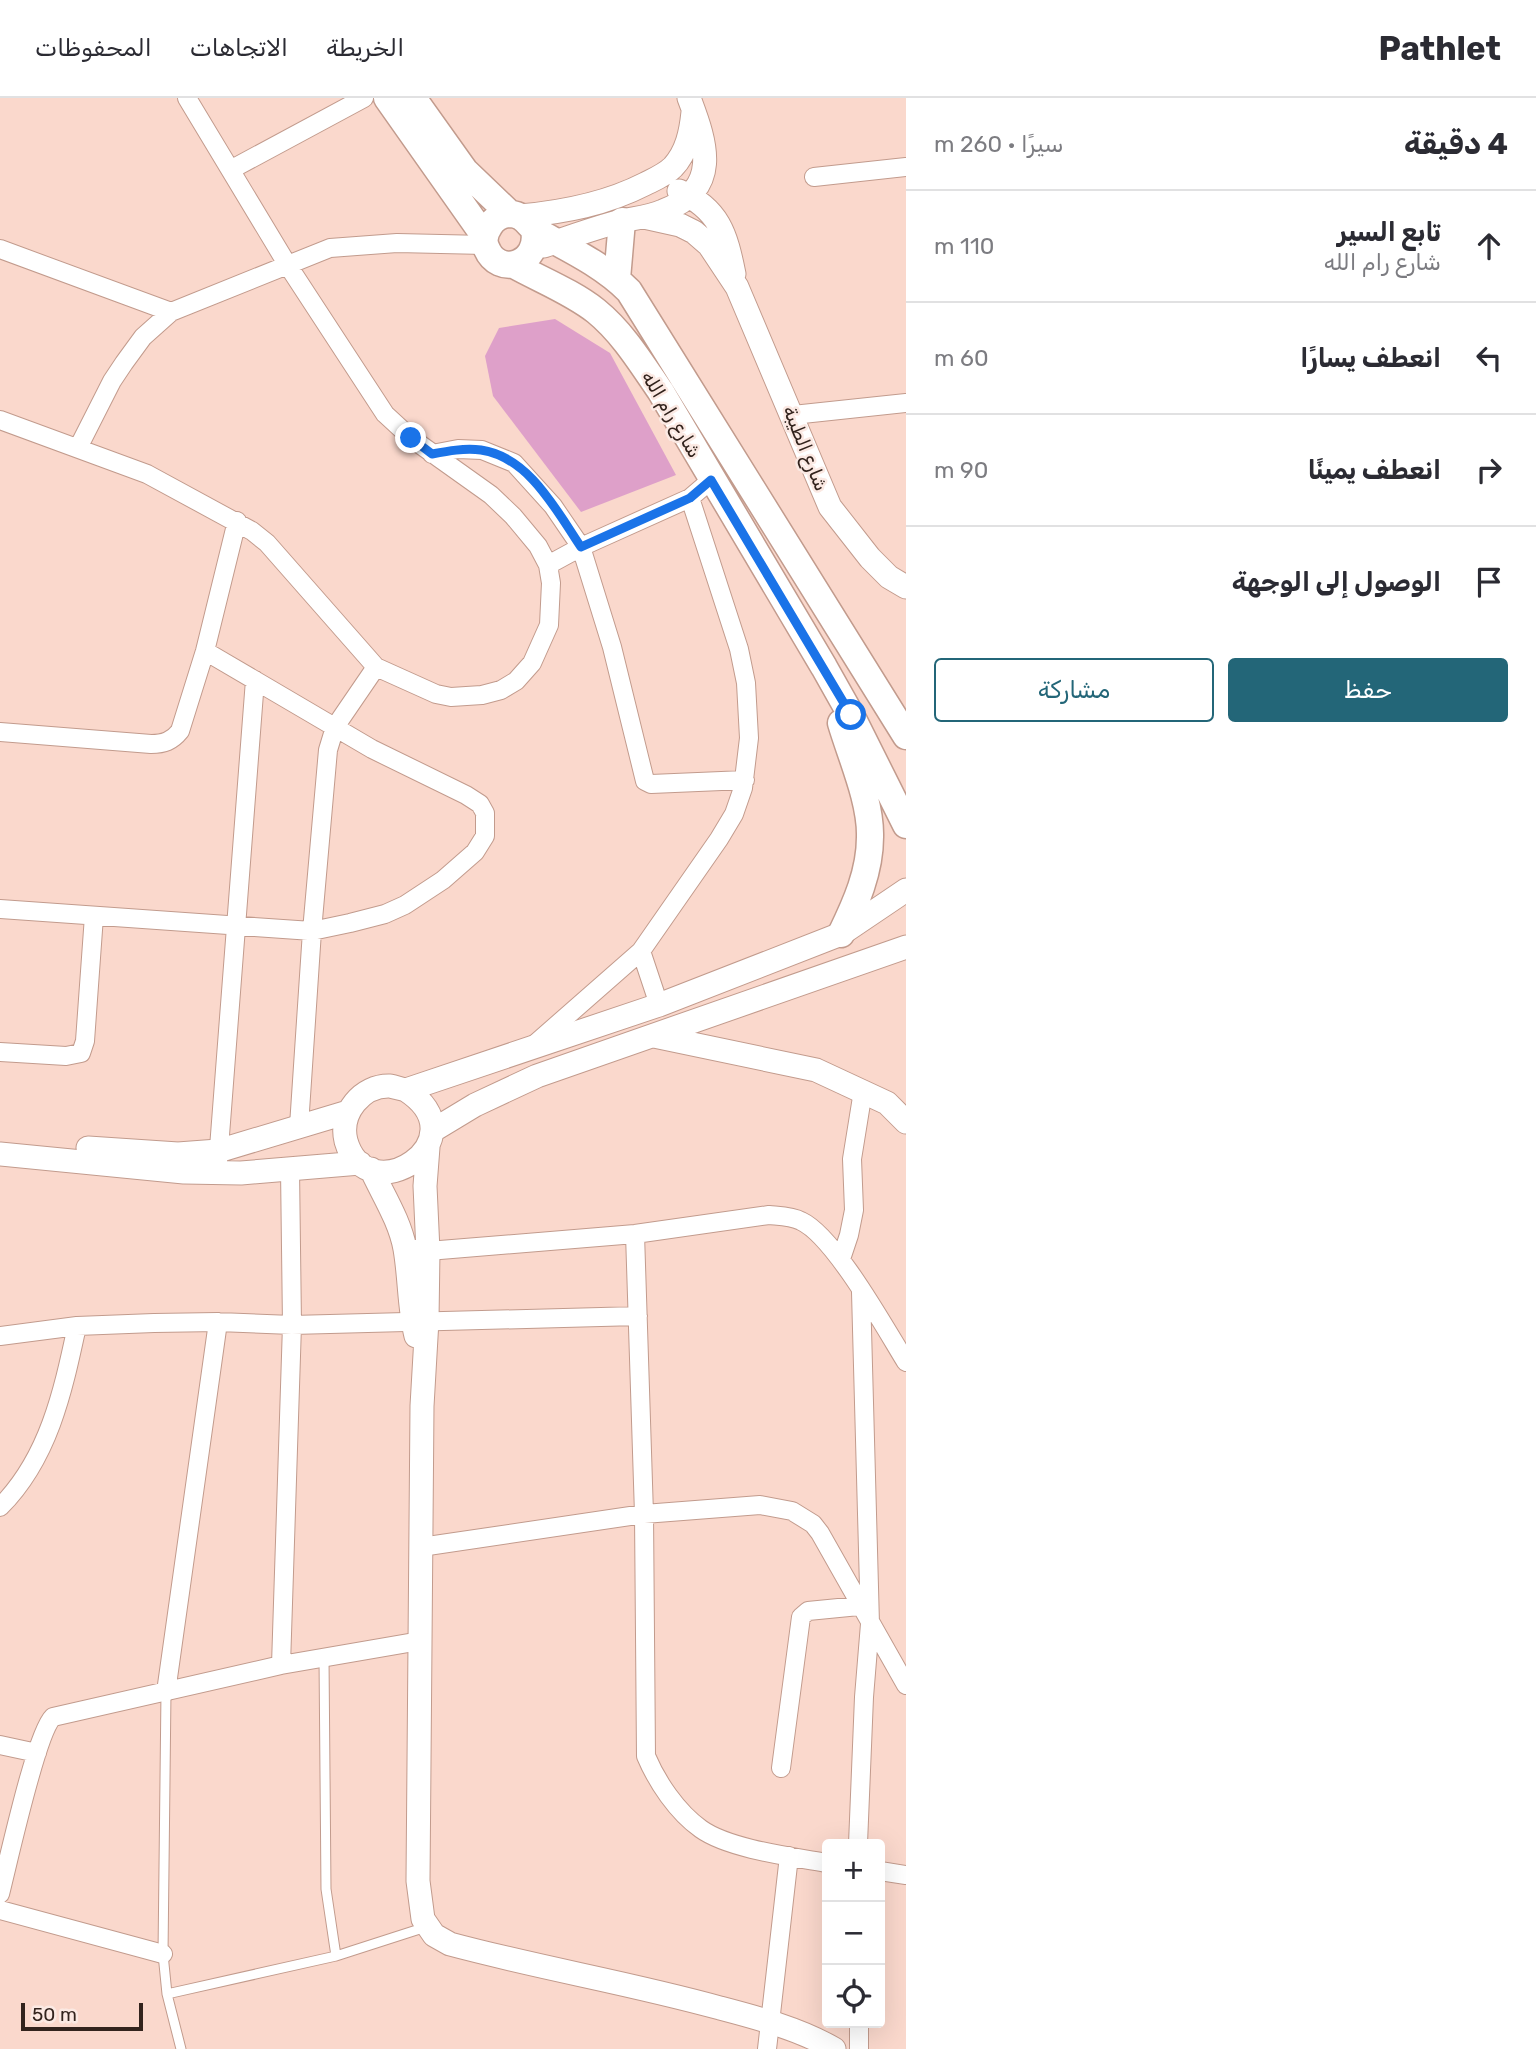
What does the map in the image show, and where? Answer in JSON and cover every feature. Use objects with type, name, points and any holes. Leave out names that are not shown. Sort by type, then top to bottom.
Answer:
[{"type":"main road","points":[[387,98],[485,241],[491,256],[501,264],[528,236],[501,216],[493,221],[485,241]]},
{"type":"main road","name":"شارع رام الله","points":[[412,98],[466,171],[620,335],[661,392],[824,667],[906,825]]},
{"type":"main road","points":[[617,279],[629,211]]},
{"type":"main road","name":"شارع رام الله","points":[[528,236],[617,279],[642,309],[902,726]]},
{"type":"main road","points":[[824,667],[867,811],[870,836],[862,884],[841,934]]},
{"type":"street","points":[[0,420],[156,478],[237,521],[267,543],[376,667],[407,683],[450,697],[482,695],[501,690],[516,681],[532,663],[548,625],[551,596],[548,565],[538,546],[491,495],[432,454],[385,414],[287,264],[187,98]]},
{"type":"street","points":[[232,169],[365,98]]},
{"type":"street","points":[[528,236],[558,213],[664,211],[691,196],[702,178],[705,147],[692,104]]},
{"type":"street","points":[[629,211],[674,166],[690,137],[692,104]]},
{"type":"street","points":[[814,177],[906,167]]},
{"type":"street","points":[[528,236],[629,211],[667,189],[691,196]]},
{"type":"street","name":"شارع الطيبة","points":[[691,196],[705,205],[726,238],[737,287]]},
{"type":"street","name":"شارع الطيبة","points":[[629,211],[680,225],[694,232],[709,245],[737,287],[830,507],[870,558],[889,577],[906,587]]},
{"type":"street","points":[[78,448],[124,363],[142,337],[171,312],[330,248],[485,241]]},
{"type":"street","points":[[0,249],[171,312]]},
{"type":"street","points":[[793,415],[906,403]]},
{"type":"street","points":[[432,454],[458,449],[482,450],[514,463],[553,506],[581,547],[612,647],[646,781],[651,784],[745,780]]},
{"type":"street","points":[[548,565],[581,547],[690,498],[711,480]]},
{"type":"street","points":[[531,1048],[642,951],[719,839],[734,814],[745,780],[749,737],[746,683],[739,649],[690,498]]},
{"type":"street","points":[[0,732],[151,744],[168,742],[180,731],[205,650],[237,521]]},
{"type":"street","points":[[0,909],[312,931],[373,917],[405,905],[443,880],[475,852],[485,836],[487,823],[480,804],[372,749],[205,650]]},
{"type":"street","points":[[299,1126],[328,750],[335,727],[376,667]]},
{"type":"street","points":[[218,1162],[256,680]]},
{"type":"street","points":[[406,1090],[659,1005],[841,934],[906,890]]},
{"type":"street","points":[[0,1052],[66,1056],[81,1053],[85,1041],[94,916]]},
{"type":"street","points":[[0,1142],[178,1154],[218,1162],[290,1169],[366,1166],[387,1173],[404,1170],[418,1161],[430,1139],[475,1105],[537,1076],[906,947]]},
{"type":"street","points":[[642,951],[659,1005]]},
{"type":"street","points":[[654,1037],[816,1070],[887,1103],[906,1122]]},
{"type":"street","points":[[420,1321],[428,1251],[425,1186],[430,1139],[425,1107],[406,1090],[389,1086],[373,1089],[358,1098],[348,1112],[345,1125],[351,1152],[366,1166],[394,1216],[405,1248],[420,1321],[423,1363],[418,1881],[421,1907],[428,1927],[434,1935],[450,1944],[656,1991],[770,2022],[810,2043],[817,2039],[834,2049]]},
{"type":"street","points":[[841,1259],[854,1210],[852,1158],[863,1091]]},
{"type":"street","points":[[0,1154],[184,1172],[218,1162],[299,1126],[348,1112]]},
{"type":"street","points":[[281,1665],[292,1325],[290,1169]]},
{"type":"street","points":[[405,1248],[428,1251],[635,1234],[769,1215],[784,1216],[802,1221],[841,1259],[906,1362]]},
{"type":"street","points":[[635,1234],[644,1514],[646,1756],[652,1771],[677,1805],[703,1830],[741,1845],[822,1862]]},
{"type":"street","points":[[858,1839],[870,1624],[861,1291]]},
{"type":"street","points":[[0,1336],[78,1326],[218,1322],[292,1325],[639,1316]]},
{"type":"street","points":[[166,1692],[218,1322]]},
{"type":"street","points":[[0,1507],[14,1493],[41,1451],[63,1391],[78,1326]]},
{"type":"street","points":[[421,1547],[644,1514],[760,1505],[792,1511],[813,1524],[906,1685]]},
{"type":"street","points":[[780,1768],[800,1617],[808,1611],[859,1606]]},
{"type":"street","points":[[0,1894],[37,1753],[47,1725],[53,1717],[324,1656],[420,1641]]},
{"type":"street","points":[[0,1745],[37,1753]]},
{"type":"street","points":[[767,2049],[789,1856]]},
{"type":"street","points":[[885,1872],[906,1875]]},
{"type":"street","points":[[0,1910],[163,1954]]},
{"type":"street","points":[[859,2028],[860,2047]]},
{"type":"lane","points":[[324,1656],[326,1889],[336,1956]]},
{"type":"lane","points":[[166,1692],[163,1954],[167,1994],[181,2049]]},
{"type":"lane","points":[[167,1994],[336,1956],[428,1927]]},
{"type":"shaded area","points":[[555,319],[610,353],[676,475],[581,512],[493,396],[485,356],[499,328]]},
{"type":"route","points":[[411,438],[432,454],[458,449],[482,450],[514,463],[553,506],[581,547],[690,498],[711,480],[851,715]]}]
